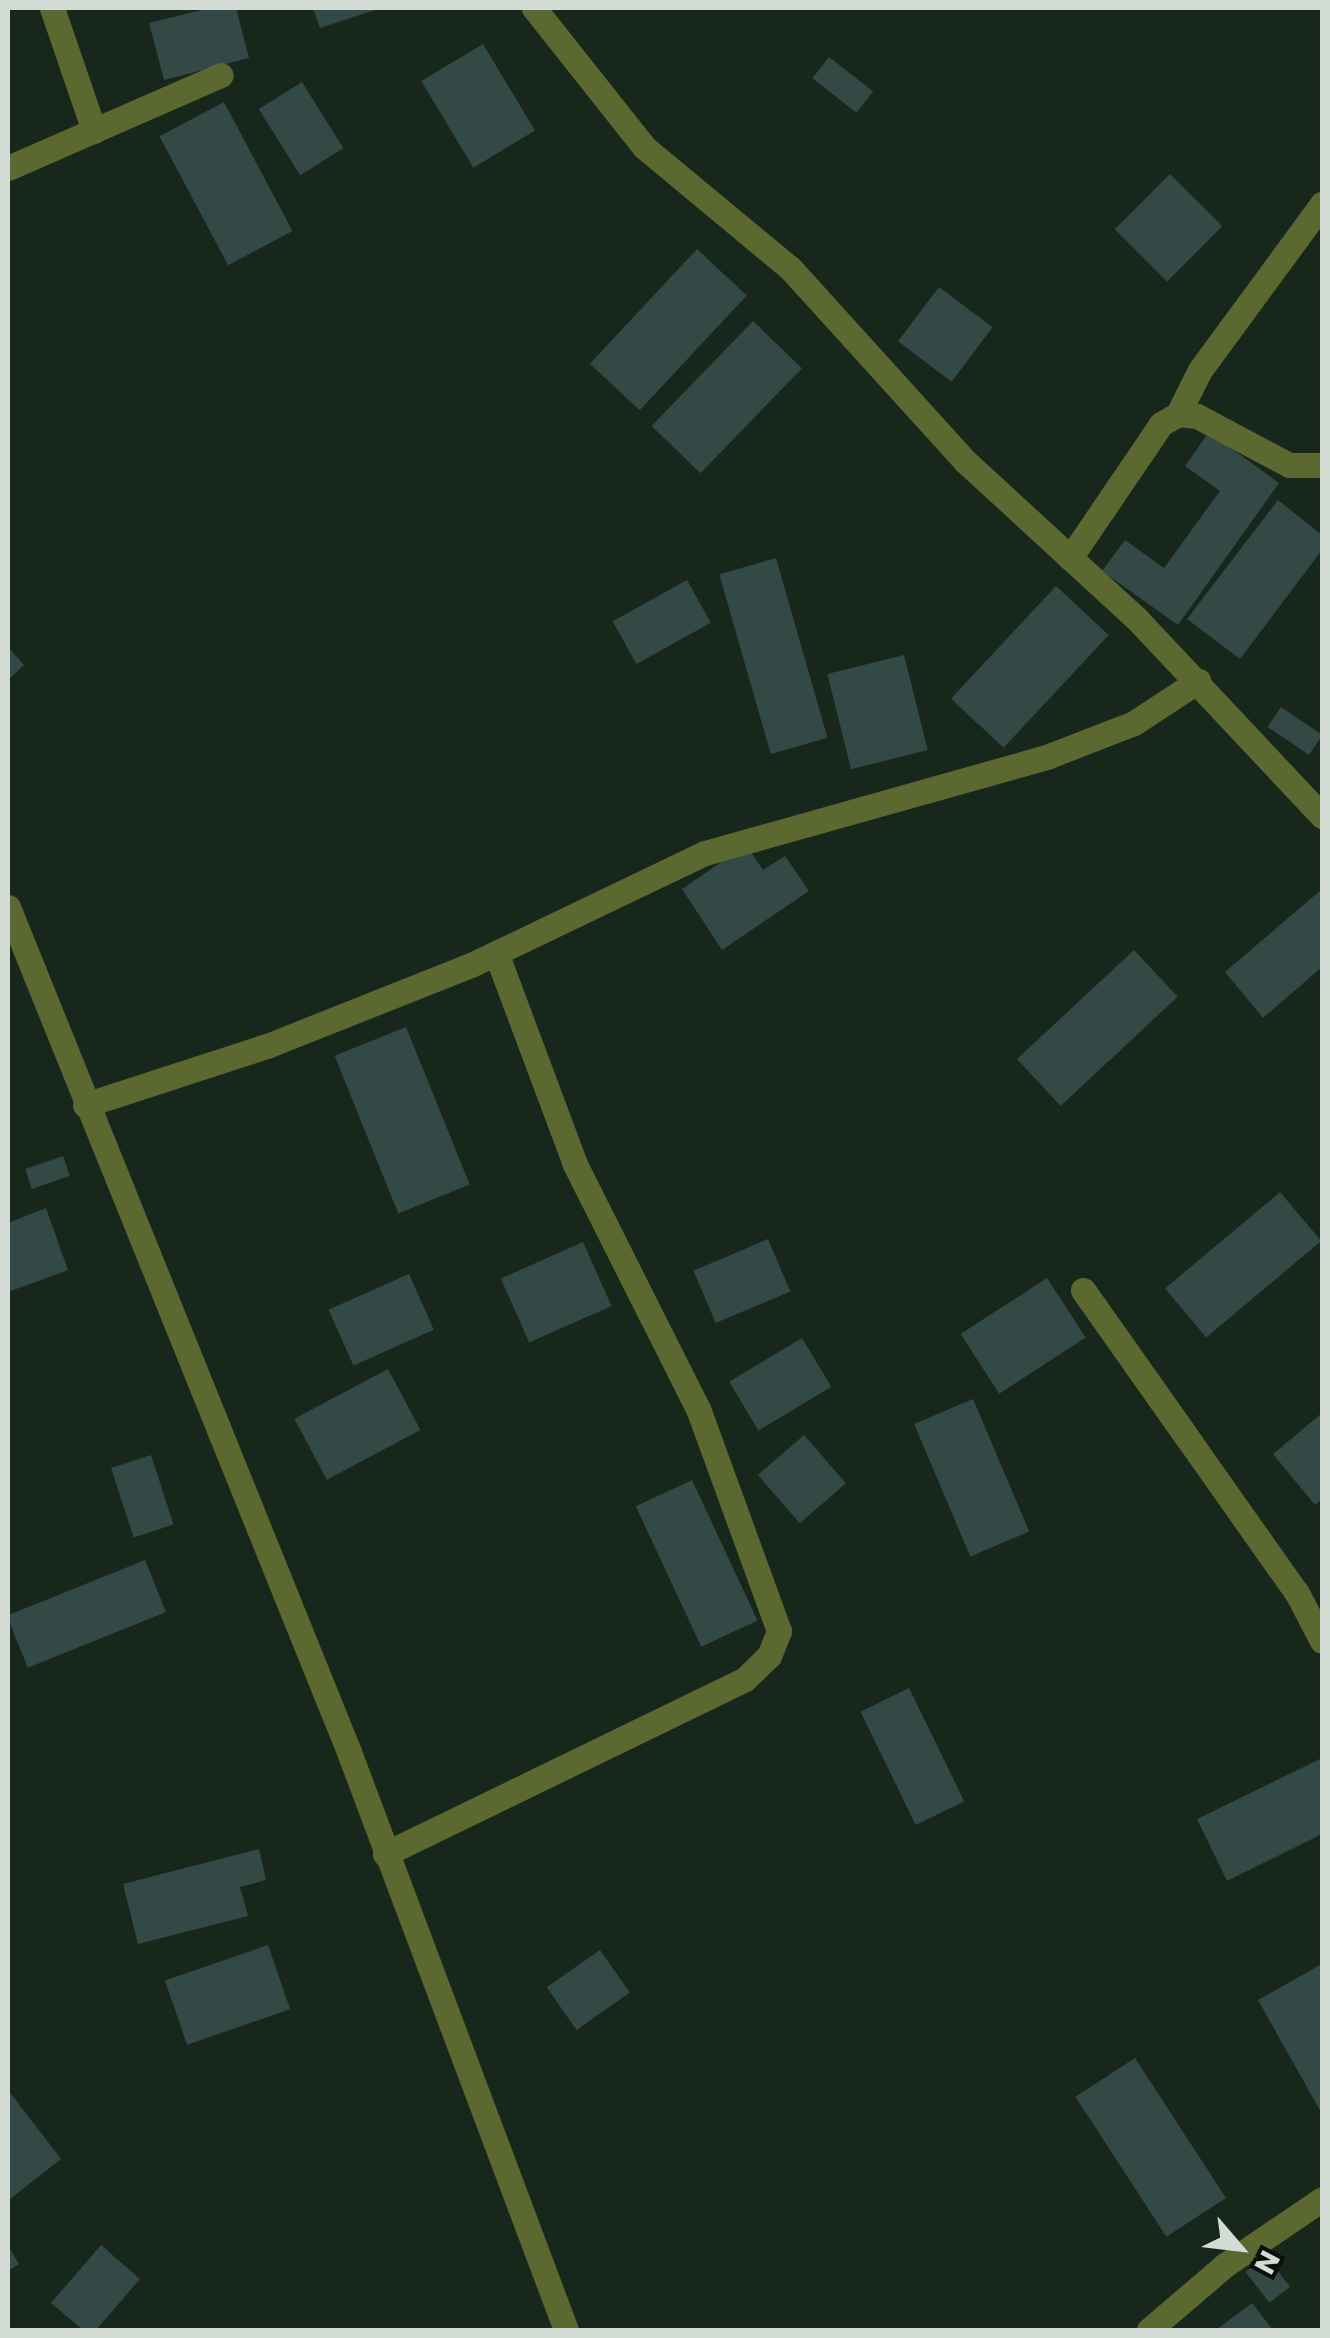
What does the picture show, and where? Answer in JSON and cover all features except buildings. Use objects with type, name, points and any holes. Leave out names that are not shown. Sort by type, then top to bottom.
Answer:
[{"type":"street","points":[[52,8],[94,131]]},
{"type":"street","points":[[534,8],[644,146],[790,268],[964,461],[1198,681],[1322,816]]},
{"type":"street","points":[[8,168],[221,75]]},
{"type":"street","points":[[1070,558],[1161,424],[1178,414],[1200,370],[1322,204]]},
{"type":"street","points":[[1178,414],[1196,416],[1289,465],[1322,466]]},
{"type":"street","points":[[86,1106],[266,1046],[496,953],[705,853],[1048,756],[1134,722],[1198,681]]},
{"type":"street","points":[[8,907],[16,950],[86,1106],[385,1854],[566,2330]]},
{"type":"street","points":[[385,1854],[744,1679],[769,1656],[779,1632],[698,1409],[575,1164],[496,953]]},
{"type":"street","points":[[1084,1290],[1132,1369]]},
{"type":"street","points":[[1084,1290],[1191,1443]]},
{"type":"street","points":[[1084,1290],[1297,1594],[1322,1642]]},
{"type":"street","points":[[1148,2330],[1226,2264],[1322,2199]]}]
